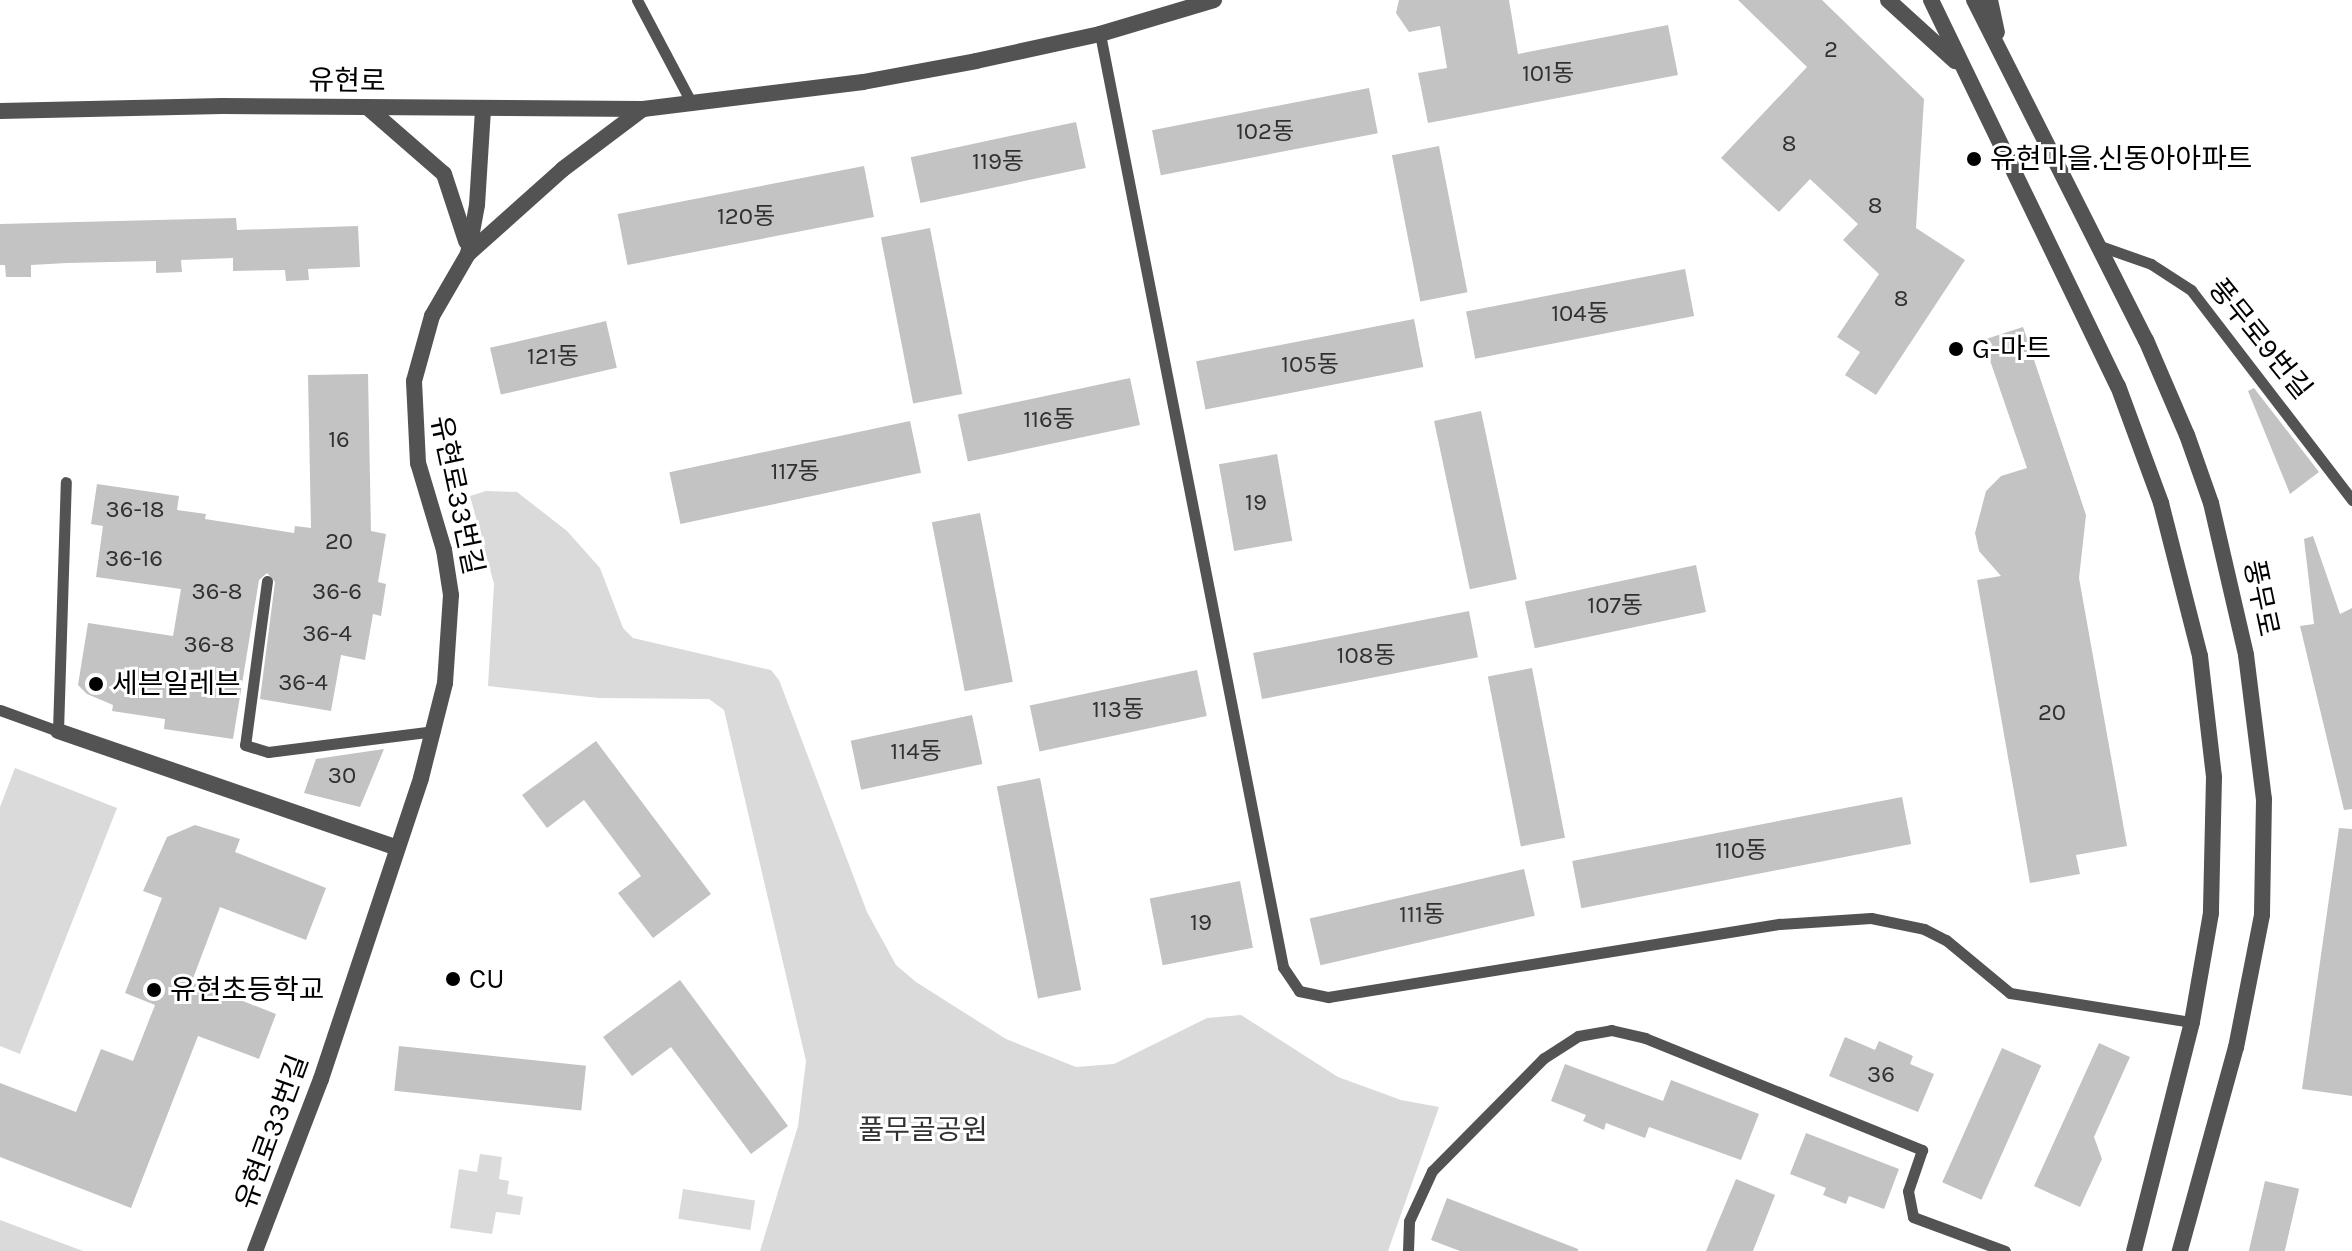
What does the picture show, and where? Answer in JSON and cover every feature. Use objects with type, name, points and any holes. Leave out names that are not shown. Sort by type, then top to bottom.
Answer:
[{"type":"street","name":"유현로","points":[[0,111],[367,107],[643,109],[863,82],[1100,34],[1214,0]]},
{"type":"street","points":[[1888,0],[1962,68]]},
{"type":"street","points":[[1931,0],[2118,386],[2161,503],[2185,585],[2208,718],[2216,834],[2211,913],[2192,1022],[2134,1251]]},
{"type":"street","name":"풍무로","points":[[1974,0],[2100,246],[2169,393],[2211,503],[2246,655],[2264,799],[2265,875],[2254,971],[2180,1251]]},
{"type":"street","points":[[1990,0],[2003,57]]},
{"type":"street","points":[[367,107],[444,174],[464,222],[468,254]]},
{"type":"street","name":"유현로33번길","points":[[255,1251],[297,1149],[435,731],[445,683],[451,595],[444,550],[418,463],[414,381],[432,316],[468,254],[563,169],[643,109]]},
{"type":"street","name":"유현로33번길","points":[[468,254],[477,205],[483,110]]},
{"type":"street","points":[[58,731],[397,848]]},
{"type":"lane","points":[[637,0],[692,104]]},
{"type":"lane","points":[[1100,34],[1283,967],[1299,991],[1328,997],[1780,924],[1871,918],[1924,929],[1946,940],[2010,993],[2192,1022]]},
{"type":"lane","name":"풍무로9번길","points":[[2100,246],[2151,264],[2191,290],[2352,500]]},
{"type":"lane","points":[[0,710],[58,731],[66,482]]},
{"type":"lane","points":[[267,581],[245,745],[268,752],[435,731]]},
{"type":"lane","points":[[1408,1251],[1409,1221],[1432,1171],[1544,1058],[1578,1036],[1611,1030],[1645,1038],[1922,1150],[1908,1191],[1913,1217],[2005,1251]]},
{"type":"green space","name":"풀무골공원","points":[[486,491],[517,492],[567,531],[600,568],[623,628],[633,638],[771,670],[779,680],[867,912],[896,965],[916,982],[1006,1039],[1076,1067],[1114,1064],[1207,1018],[1241,1015],[1338,1077],[1401,1100],[1439,1107],[1388,1251],[760,1251],[798,1126],[806,1061],[724,710],[709,699],[599,698],[488,686],[494,584],[470,496]]},
{"type":"green space","points":[[15,768],[117,808],[20,1054],[0,1046],[0,807]]},
{"type":"green space","points":[[480,1154],[502,1157],[499,1179],[509,1181],[507,1194],[523,1197],[520,1215],[496,1212],[492,1234],[450,1228],[459,1169],[477,1172]]},
{"type":"green space","points":[[683,1189],[755,1200],[750,1230],[678,1219]]},
{"type":"green space","points":[[0,1220],[83,1251],[0,1251]]},
{"type":"building","points":[[1399,0],[1509,0],[1518,54],[1668,25],[1678,75],[1428,123],[1418,73],[1447,68],[1440,26],[1409,32],[1396,13]]},
{"type":"building","points":[[1738,0],[1822,0],[1924,99],[1916,228],[1965,260],[1876,395],[1845,375],[1860,352],[1837,337],[1879,274],[1843,240],[1858,224],[1810,179],[1779,212],[1721,158],[1807,67]]},
{"type":"building","points":[[1369,88],[1378,133],[1161,175],[1152,130]]},
{"type":"building","points":[[1076,122],[1086,168],[920,203],[911,157]]},
{"type":"building","points":[[1439,146],[1467,292],[1420,301],[1392,155]]},
{"type":"building","points":[[864,166],[874,217],[628,265],[618,214]]},
{"type":"building","points":[[236,218],[237,230],[358,226],[360,267],[308,269],[309,280],[286,281],[285,270],[233,271],[233,258],[181,260],[182,272],[156,273],[156,261],[31,265],[31,277],[6,277],[5,265],[0,265],[0,224]]},
{"type":"building","points":[[930,228],[962,394],[913,403],[881,238]]},
{"type":"building","points":[[1685,269],[1694,316],[1475,359],[1466,312]]},
{"type":"building","points":[[1414,319],[1423,367],[1205,409],[1196,361]]},
{"type":"building","points":[[606,321],[617,368],[501,395],[490,348]]},
{"type":"building","points":[[2023,327],[2086,515],[2079,578],[2127,846],[2076,855],[2080,874],[2030,883],[1977,580],[2001,576],[1979,551],[1975,533],[1986,491],[2001,476],[2027,468],[1983,340]]},
{"type":"building","points":[[368,374],[371,531],[386,534],[378,582],[386,584],[381,616],[373,614],[365,660],[341,655],[331,711],[260,699],[275,582],[267,573],[259,580],[233,739],[164,729],[165,719],[112,711],[113,705],[87,694],[78,685],[88,623],[173,636],[181,589],[96,577],[103,526],[91,524],[97,484],[179,496],[177,510],[206,514],[205,519],[294,533],[295,526],[311,528],[308,375]]},
{"type":"building","points":[[1130,378],[1140,425],[968,462],[958,415]]},
{"type":"building","points":[[2254,388],[2319,472],[2290,494],[2248,391]]},
{"type":"building","points":[[1481,411],[1517,579],[1470,589],[1434,421]]},
{"type":"building","points":[[910,421],[921,473],[680,524],[669,472]]},
{"type":"building","points":[[1277,454],[1292,541],[1234,551],[1219,464]]},
{"type":"building","points":[[980,513],[1013,682],[965,691],[932,522]]},
{"type":"building","points":[[2313,536],[2340,614],[2352,608],[2352,809],[2344,810],[2300,626],[2314,624],[2304,539]]},
{"type":"building","points":[[1696,565],[1706,612],[1535,648],[1525,601]]},
{"type":"building","points":[[1469,611],[1478,657],[1262,699],[1253,653]]},
{"type":"building","points":[[1532,668],[1565,838],[1521,846],[1488,677]]},
{"type":"building","points":[[1197,670],[1207,716],[1040,752],[1030,706]]},
{"type":"building","points":[[972,715],[982,764],[861,790],[851,741]]},
{"type":"building","points":[[596,741],[711,894],[653,938],[618,893],[641,876],[584,800],[547,828],[522,795]]},
{"type":"building","points":[[384,749],[360,807],[304,793],[316,759]]},
{"type":"building","points":[[1040,778],[1081,990],[1038,998],[997,786]]},
{"type":"building","points":[[1902,797],[1911,844],[1581,908],[1572,861]]},
{"type":"building","points":[[195,825],[240,839],[235,852],[326,888],[306,940],[220,907],[192,981],[276,1014],[259,1059],[198,1036],[131,1208],[0,1157],[0,1083],[76,1112],[101,1049],[133,1061],[155,1005],[125,993],[162,898],[143,891],[167,837]]},
{"type":"building","points":[[2339,828],[2352,829],[2352,1096],[2302,1089]]},
{"type":"building","points":[[1524,869],[1535,916],[1320,965],[1310,918]]},
{"type":"building","points":[[1240,881],[1253,948],[1163,965],[1150,899]]},
{"type":"building","points":[[680,980],[788,1126],[751,1154],[671,1047],[632,1076],[603,1037]]},
{"type":"building","points":[[1845,1037],[1875,1050],[1879,1041],[1913,1056],[1910,1064],[1934,1074],[1918,1112],[1829,1076]]},
{"type":"building","points":[[2099,1043],[2130,1057],[2094,1137],[2102,1159],[2080,1207],[2034,1186]]},
{"type":"building","points":[[399,1046],[586,1066],[581,1110],[394,1091]]},
{"type":"building","points":[[2002,1048],[2041,1065],[1981,1200],[1942,1182]]},
{"type":"building","points":[[1565,1064],[1663,1101],[1671,1080],[1759,1114],[1741,1160],[1649,1127],[1645,1138],[1606,1123],[1604,1130],[1583,1121],[1586,1115],[1551,1101]]},
{"type":"building","points":[[1806,1133],[1899,1169],[1884,1209],[1849,1196],[1846,1204],[1823,1195],[1826,1188],[1790,1174]]},
{"type":"building","points":[[1736,1179],[1775,1195],[1753,1251],[1706,1251]]},
{"type":"building","points":[[2265,1181],[2299,1189],[2285,1251],[2249,1251]]},
{"type":"building","points":[[1447,1198],[1578,1251],[1460,1251],[1431,1240]]},
{"type":"place","name":"유현마을.신동아아파트","points":[[1974,159]]},
{"type":"place","name":"G-마트","points":[[1956,349]]},
{"type":"place","name":"세븐일레븐","points":[[96,684]]},
{"type":"place","name":"CU","points":[[453,979]]},
{"type":"place","name":"유현초등학교","points":[[154,990]]}]
